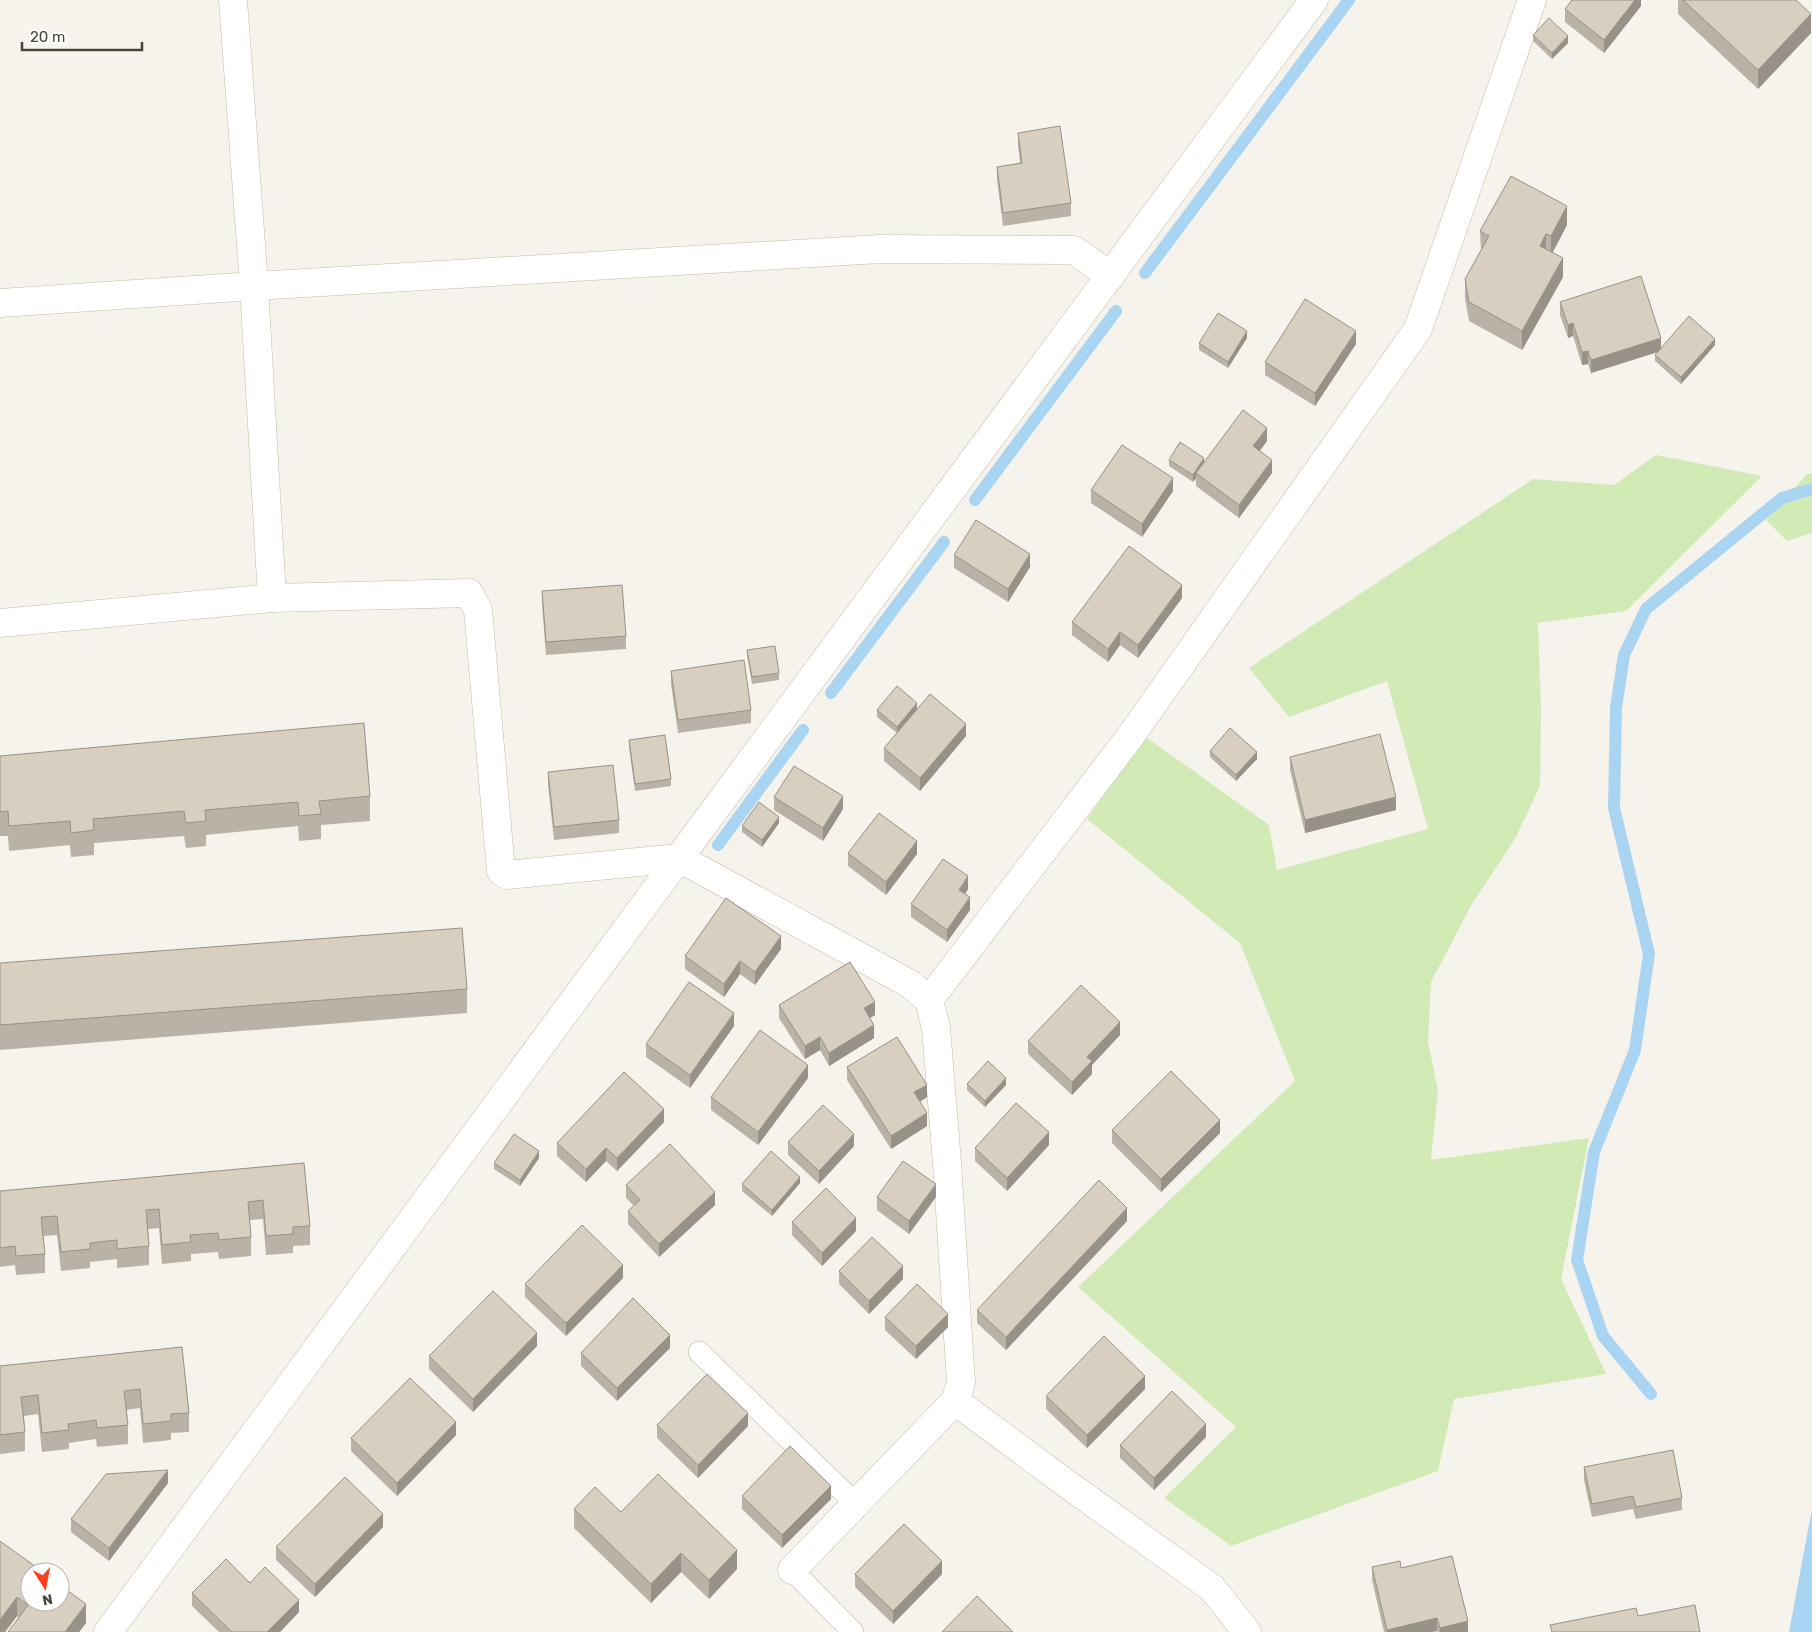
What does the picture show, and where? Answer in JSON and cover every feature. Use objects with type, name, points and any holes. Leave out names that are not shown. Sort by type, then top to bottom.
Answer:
[{"type":"street","points":[[233,0],[254,286],[272,598]]},
{"type":"street","points":[[108,1632],[1314,0]]},
{"type":"street","points":[[929,1000],[1130,737],[1418,329],[1532,0]]},
{"type":"street","points":[[0,303],[880,249],[1074,250],[1111,276]]},
{"type":"street","points":[[0,623],[272,598],[469,593],[478,610],[501,871],[507,875],[679,858],[910,984],[929,1000],[936,1028],[961,1383],[954,1401],[792,1570]]},
{"type":"street","points":[[954,1401],[1212,1588],[1247,1632]]},
{"type":"lane","points":[[699,1352],[856,1504]]},
{"type":"lane","points":[[792,1570],[853,1632]]},
{"type":"green space","points":[[1656,455],[1762,476],[1626,611],[1538,623],[1541,710],[1540,786],[1515,839],[1472,904],[1431,982],[1428,1042],[1438,1090],[1431,1160],[1589,1138],[1561,1279],[1606,1374],[1454,1399],[1438,1471],[1231,1546],[1164,1498],[1236,1427],[1078,1287],[1295,1081],[1240,943],[1087,819],[1146,737],[1269,825],[1277,870],[1428,829],[1387,681],[1289,717],[1249,668],[1533,479],[1614,485]]},
{"type":"green space","points":[[1812,473],[1812,533],[1787,541],[1766,520],[1806,475]]},
{"type":"water","points":[[1812,1509],[1812,1632],[1789,1632]]},
{"type":"building","points":[[1572,0],[1635,0],[1604,40],[1565,9]]},
{"type":"building","points":[[1683,0],[1796,0],[1811,14],[1758,70]]},
{"type":"building","points":[[1549,18],[1568,36],[1552,53],[1533,35]]},
{"type":"building","points":[[1060,126],[1071,203],[1003,213],[997,167],[1022,163],[1018,133]]},
{"type":"building","points":[[1511,176],[1567,206],[1551,236],[1546,234],[1540,246],[1563,258],[1522,331],[1469,302],[1465,279],[1489,236],[1480,231]]},
{"type":"building","points":[[1641,276],[1661,338],[1591,360],[1588,351],[1582,352],[1573,323],[1568,325],[1560,302]]},
{"type":"building","points":[[1305,299],[1356,331],[1315,393],[1265,362]]},
{"type":"building","points":[[1218,313],[1247,331],[1228,362],[1199,343]]},
{"type":"building","points":[[1689,316],[1715,339],[1681,377],[1655,355]]},
{"type":"building","points":[[1243,410],[1267,428],[1253,446],[1272,460],[1239,505],[1196,473]]},
{"type":"building","points":[[1180,442],[1204,458],[1193,475],[1169,460]]},
{"type":"building","points":[[1122,445],[1173,478],[1142,524],[1091,490]]},
{"type":"building","points":[[976,520],[1030,554],[1008,589],[954,555]]},
{"type":"building","points":[[1129,546],[1182,585],[1138,645],[1120,632],[1108,649],[1072,622]]},
{"type":"building","points":[[622,585],[626,636],[546,642],[542,591]]},
{"type":"building","points":[[775,646],[779,673],[752,677],[747,650]]},
{"type":"building","points":[[744,660],[751,710],[678,720],[671,671]]},
{"type":"building","points":[[897,686],[917,703],[897,727],[877,710]]},
{"type":"building","points":[[930,694],[966,724],[920,778],[884,748]]},
{"type":"building","points":[[364,723],[370,796],[319,801],[321,814],[299,816],[298,802],[205,810],[206,821],[186,823],[184,811],[93,819],[94,830],[71,833],[70,821],[9,826],[8,811],[0,812],[0,756]]},
{"type":"building","points":[[1230,728],[1257,752],[1236,775],[1210,751]]},
{"type":"building","points":[[1380,734],[1396,797],[1305,820],[1290,757]]},
{"type":"building","points":[[665,735],[671,779],[635,784],[629,740]]},
{"type":"building","points":[[613,765],[619,820],[554,827],[548,772]]},
{"type":"building","points":[[794,766],[843,796],[823,828],[774,797]]},
{"type":"building","points":[[759,802],[779,817],[762,840],[742,826]]},
{"type":"building","points":[[879,813],[917,841],[886,882],[848,853]]},
{"type":"building","points":[[943,859],[968,876],[959,890],[970,897],[947,930],[911,904]]},
{"type":"building","points":[[726,898],[781,936],[755,972],[740,961],[724,984],[685,956]]},
{"type":"building","points":[[462,928],[467,989],[0,1025],[0,963]]},
{"type":"building","points":[[850,962],[875,1002],[864,1008],[874,1025],[829,1053],[820,1037],[805,1046],[779,1005]]},
{"type":"building","points":[[689,982],[734,1013],[690,1075],[646,1044]]},
{"type":"building","points":[[1081,985],[1120,1022],[1087,1057],[1092,1061],[1072,1082],[1028,1041]]},
{"type":"building","points":[[760,1030],[808,1065],[758,1132],[711,1097]]},
{"type":"building","points":[[897,1037],[927,1085],[914,1092],[927,1113],[891,1136],[847,1067]]},
{"type":"building","points":[[988,1061],[1006,1078],[985,1101],[967,1084]]},
{"type":"building","points":[[1171,1071],[1220,1120],[1161,1179],[1112,1130]]},
{"type":"building","points":[[624,1072],[664,1109],[617,1158],[606,1148],[586,1169],[557,1143]]},
{"type":"building","points":[[1016,1103],[1049,1132],[1007,1178],[975,1148]]},
{"type":"building","points":[[823,1105],[854,1134],[819,1171],[788,1142]]},
{"type":"building","points":[[514,1134],[539,1151],[520,1180],[494,1163]]},
{"type":"building","points":[[670,1144],[715,1192],[659,1244],[628,1211],[640,1200],[626,1185]]},
{"type":"building","points":[[771,1151],[800,1177],[772,1210],[742,1184]]},
{"type":"building","points":[[903,1161],[936,1184],[909,1221],[877,1197]]},
{"type":"building","points":[[304,1163],[310,1226],[293,1227],[293,1234],[266,1236],[263,1200],[248,1202],[251,1237],[219,1240],[218,1233],[190,1235],[191,1242],[162,1245],[159,1209],[146,1210],[149,1246],[117,1249],[117,1240],[90,1243],[90,1249],[61,1252],[57,1216],[41,1217],[45,1254],[16,1256],[15,1246],[0,1248],[0,1191]]},
{"type":"building","points":[[1099,1180],[1127,1208],[1006,1337],[977,1310]]},
{"type":"building","points":[[826,1188],[856,1218],[822,1253],[792,1222]]},
{"type":"building","points":[[582,1225],[623,1265],[566,1323],[525,1284]]},
{"type":"building","points":[[872,1237],[903,1266],[869,1301],[839,1271]]},
{"type":"building","points":[[917,1284],[948,1314],[916,1346],[885,1317]]},
{"type":"building","points":[[493,1291],[537,1333],[473,1399],[429,1356]]},
{"type":"building","points":[[633,1298],[670,1335],[617,1388],[581,1353]]},
{"type":"building","points":[[1104,1336],[1145,1376],[1087,1435],[1046,1396]]},
{"type":"building","points":[[182,1347],[189,1413],[171,1414],[171,1421],[143,1424],[140,1389],[124,1391],[128,1425],[97,1428],[96,1420],[68,1424],[69,1430],[42,1433],[38,1395],[21,1397],[25,1432],[0,1435],[0,1366]]},
{"type":"building","points":[[707,1374],[748,1413],[698,1465],[657,1425]]},
{"type":"building","points":[[410,1378],[456,1422],[397,1483],[351,1438]]},
{"type":"building","points":[[1172,1391],[1206,1424],[1154,1478],[1120,1445]]},
{"type":"building","points":[[790,1446],[831,1486],[782,1535],[742,1496]]},
{"type":"building","points":[[1673,1450],[1682,1498],[1636,1507],[1633,1496],[1592,1504],[1584,1467]]},
{"type":"building","points":[[168,1470],[109,1548],[71,1519],[106,1474]]},
{"type":"building","points":[[658,1474],[737,1550],[709,1580],[681,1553],[651,1584],[574,1509],[595,1487],[621,1512]]},
{"type":"building","points":[[345,1477],[383,1514],[315,1584],[276,1547]]},
{"type":"building","points":[[904,1524],[942,1561],[893,1611],[855,1574]]},
{"type":"building","points":[[0,1541],[29,1562],[20,1562],[20,1599],[17,1597],[0,1620]]},
{"type":"building","points":[[1452,1556],[1468,1621],[1440,1628],[1437,1618],[1387,1630],[1372,1567],[1400,1561],[1401,1568]]},
{"type":"building","points":[[226,1559],[250,1583],[265,1567],[299,1600],[267,1632],[232,1632],[192,1593]]},
{"type":"building","points":[[70,1592],[86,1604],[65,1632],[8,1632],[23,1612],[70,1612]]},
{"type":"building","points":[[977,1596],[1013,1632],[942,1632]]},
{"type":"building","points":[[1695,1605],[1700,1632],[1552,1632],[1550,1625],[1636,1608],[1638,1616]]},
{"type":"waterway","points":[[1145,273],[1349,0]]},
{"type":"waterway","points":[[975,500],[1116,311]]},
{"type":"waterway","points":[[1651,1394],[1603,1336],[1577,1260],[1594,1152],[1635,1050],[1649,954],[1614,808],[1616,708],[1624,655],[1646,609],[1782,498],[1812,489]]},
{"type":"waterway","points":[[831,693],[944,542]]},
{"type":"waterway","points":[[718,845],[803,730]]}]
